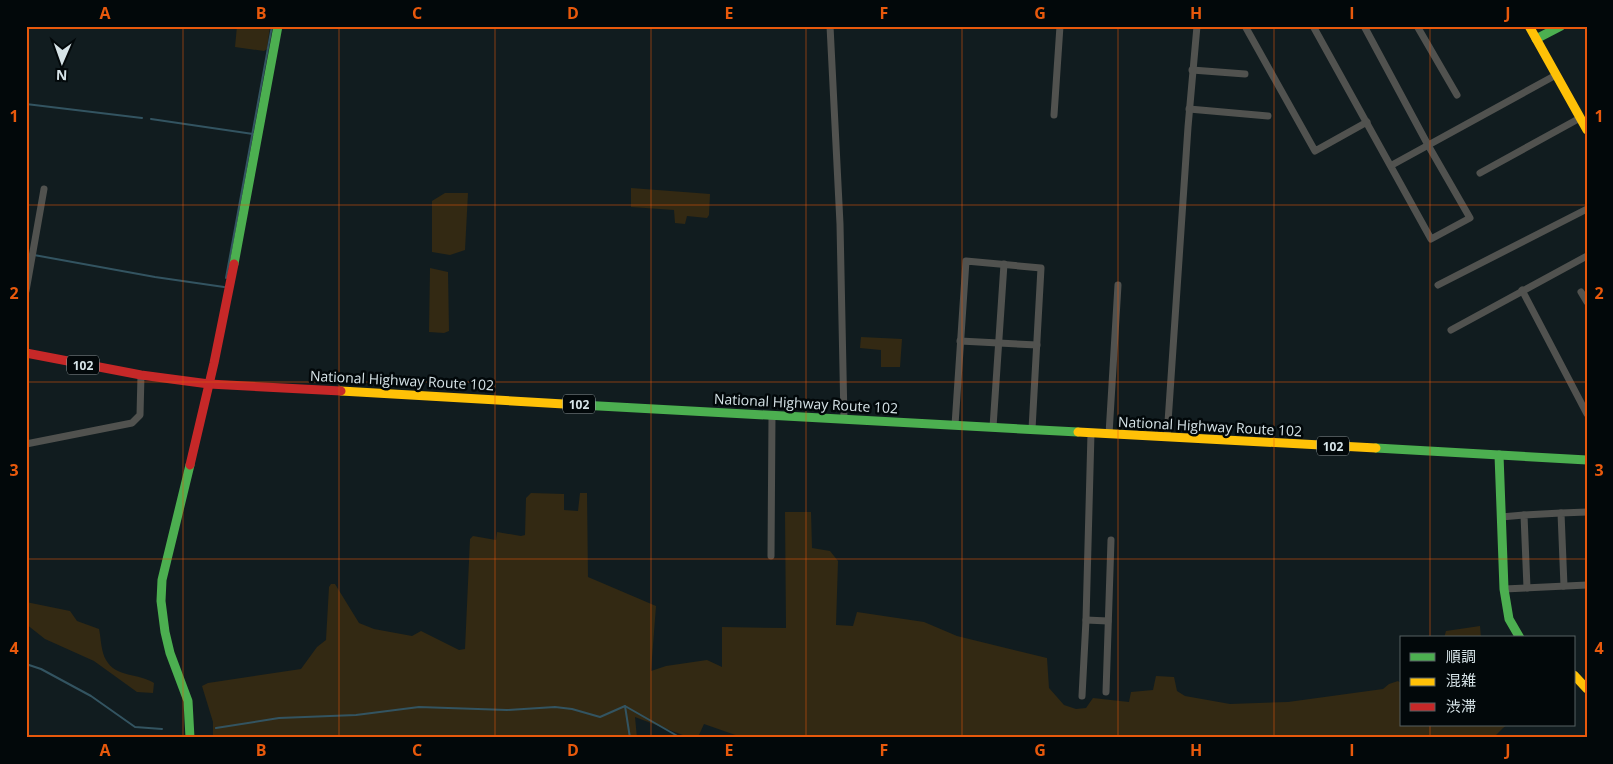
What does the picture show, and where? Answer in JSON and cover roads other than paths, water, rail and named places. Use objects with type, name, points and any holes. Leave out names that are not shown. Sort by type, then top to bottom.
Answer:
[{"type":"main road","points":[[190,738],[188,701],[164,632],[161,601],[162,580],[209,384],[230,284],[278,26]]},
{"type":"main road","points":[[1529,26],[1587,130]]},
{"type":"main road","points":[[1536,39],[1561,26]]},
{"type":"main road","name":"National Highway Route 102","points":[[26,353],[141,375],[209,384],[1587,460]]},
{"type":"main road","points":[[1499,455],[1504,589],[1509,619],[1519,636]]},
{"type":"main road","points":[[1576,677],[1587,689]]},
{"type":"street","points":[[830,26],[840,224],[844,419]]},
{"type":"street","points":[[1054,115],[1060,26]]},
{"type":"street","points":[[1168,437],[1192,70],[1197,26]]},
{"type":"street","points":[[1245,26],[1316,151],[1367,122]]},
{"type":"street","points":[[1313,26],[1392,165],[1431,239],[1470,218],[1364,26]]},
{"type":"street","points":[[1417,26],[1457,96]]},
{"type":"street","points":[[1192,70],[1245,74]]},
{"type":"street","points":[[1392,165],[1556,75]]},
{"type":"street","points":[[1190,109],[1268,116]]},
{"type":"street","points":[[1480,173],[1580,118]]},
{"type":"street","points":[[26,292],[44,188]]},
{"type":"street","points":[[1438,285],[1587,209]]},
{"type":"street","points":[[1451,330],[1587,256]]},
{"type":"street","points":[[954,425],[966,261],[1041,268],[1032,429]]},
{"type":"street","points":[[993,427],[1004,264]]},
{"type":"street","points":[[1108,434],[1118,284]]},
{"type":"street","points":[[1522,290],[1587,414]]},
{"type":"street","points":[[1581,292],[1587,302]]},
{"type":"street","points":[[960,340],[1037,345]]},
{"type":"street","points":[[26,444],[132,423],[140,415],[141,375]]},
{"type":"street","points":[[771,556],[772,415]]},
{"type":"street","points":[[1082,696],[1091,433]]},
{"type":"street","points":[[1501,517],[1587,512]]},
{"type":"street","points":[[1561,513],[1564,586]]},
{"type":"street","points":[[1524,515],[1527,588]]},
{"type":"street","points":[[1106,692],[1111,540]]},
{"type":"street","points":[[1504,589],[1587,585]]},
{"type":"street","points":[[1086,620],[1108,621]]},
{"type":"waterway","points":[[226,278],[272,26]]},
{"type":"waterway","points":[[26,104],[142,118]]},
{"type":"waterway","points":[[151,119],[253,134]]},
{"type":"waterway","points":[[34,255],[155,277],[224,287]]},
{"type":"waterway","points":[[26,664],[41,669],[91,696],[135,727],[162,729]]},
{"type":"waterway","points":[[625,706],[630,738]]},
{"type":"waterway","points":[[216,728],[279,718],[356,715],[419,707],[507,710],[555,707],[572,709],[600,717],[625,706],[681,738]]}]
